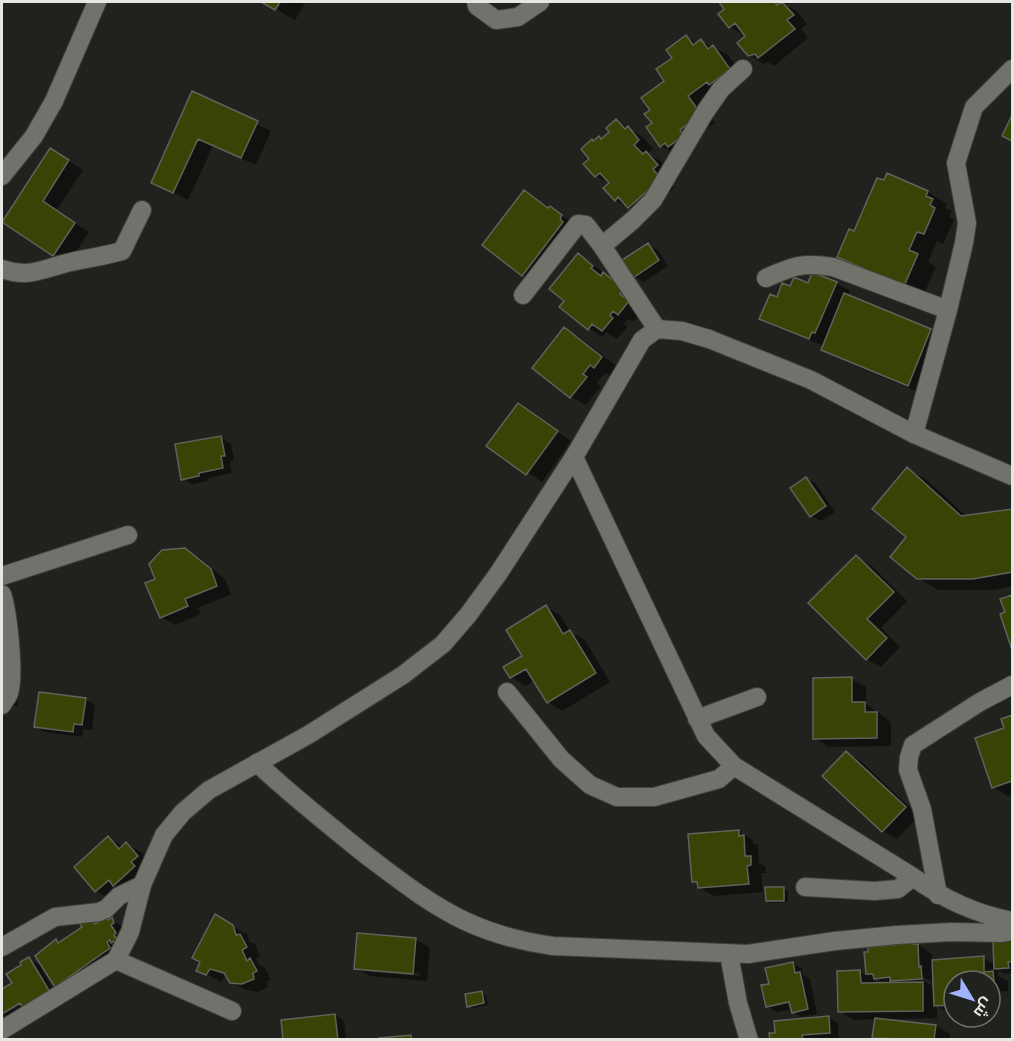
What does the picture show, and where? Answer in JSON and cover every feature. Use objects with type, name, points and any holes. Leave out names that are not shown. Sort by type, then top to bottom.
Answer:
[{"type":"street","points":[[2,176],[34,136],[54,100],[97,2]]},
{"type":"street","points":[[476,2],[477,6],[496,20],[518,17],[540,2]]},
{"type":"street","points":[[602,246],[633,220],[652,200],[721,89],[743,69]]},
{"type":"street","points":[[914,434],[948,310],[967,224],[956,163],[974,107],[1012,69]]},
{"type":"street","points":[[2,269],[16,274],[34,273],[122,251],[142,210]]},
{"type":"street","points":[[523,295],[578,224],[586,225],[657,329]]},
{"type":"street","points":[[766,278],[794,266],[815,264],[833,267],[948,310]]},
{"type":"street","points":[[2,1030],[116,960],[130,932],[142,885],[164,835],[208,790],[308,735],[403,675],[443,644],[498,574],[574,457],[642,340],[657,329],[682,331],[709,339],[788,370],[832,390],[914,434],[1012,476]]},
{"type":"street","points":[[574,457],[697,719],[706,735],[734,766],[913,877],[938,895],[972,910],[1012,921]]},
{"type":"street","points":[[2,576],[128,536]]},
{"type":"street","points":[[2,594],[7,615],[11,671],[9,693],[2,705]]},
{"type":"street","points":[[938,895],[922,809],[908,771],[909,757],[914,745],[980,702],[1012,685]]},
{"type":"street","points":[[507,692],[561,759],[590,785],[617,797],[654,797],[719,779],[734,766]]},
{"type":"street","points":[[697,719],[757,697]]},
{"type":"street","points":[[257,763],[299,802],[433,904],[467,922],[522,941],[554,946],[748,954],[834,941],[897,935],[1012,931]]},
{"type":"street","points":[[805,887],[874,891],[898,889],[913,877]]},
{"type":"street","points":[[2,946],[55,917],[99,912],[106,909],[118,896],[142,885]]},
{"type":"street","points":[[729,954],[748,1040]]},
{"type":"street","points":[[116,960],[232,1011]]},
{"type":"building","points":[[261,2],[280,2],[275,10]]},
{"type":"building","points":[[719,2],[775,2],[777,5],[782,2],[794,15],[787,20],[795,29],[758,58],[755,54],[748,56],[737,43],[745,36],[735,23],[729,28],[718,14],[724,9]]},
{"type":"building","points":[[686,35],[693,45],[701,39],[708,49],[713,45],[730,69],[709,85],[707,82],[688,96],[701,114],[680,130],[684,135],[668,147],[665,143],[660,147],[646,127],[652,123],[644,114],[650,110],[641,98],[664,81],[656,69],[672,58],[666,50]]},
{"type":"building","points":[[192,91],[258,121],[241,158],[198,139],[173,193],[151,183]]},
{"type":"building","points":[[1012,115],[1012,141],[1002,136]]},
{"type":"building","points":[[616,119],[625,129],[628,126],[639,140],[634,145],[643,154],[646,151],[658,165],[653,169],[661,179],[628,208],[618,197],[615,201],[603,188],[609,183],[600,173],[595,177],[583,164],[589,159],[581,149],[592,139],[593,141],[599,136],[601,139],[609,132],[606,128]]},
{"type":"building","points":[[50,148],[69,160],[43,201],[75,223],[53,256],[2,222]]},
{"type":"building","points":[[887,173],[928,191],[926,196],[933,199],[930,205],[935,208],[924,234],[917,232],[909,250],[918,254],[904,286],[837,257],[849,229],[854,231],[877,178],[884,180]]},
{"type":"building","points":[[524,190],[548,208],[550,206],[562,215],[560,219],[563,222],[522,276],[482,245]]},
{"type":"building","points":[[648,243],[659,260],[633,278],[622,260]]},
{"type":"building","points":[[578,253],[601,276],[603,272],[624,289],[620,294],[629,301],[618,315],[613,311],[610,315],[613,318],[602,331],[592,324],[588,330],[559,307],[564,301],[549,289]]},
{"type":"building","points":[[812,272],[837,282],[815,333],[812,332],[809,339],[759,319],[770,294],[777,297],[782,283],[790,286],[794,277],[808,283]]},
{"type":"building","points":[[844,293],[931,329],[908,386],[821,350]]},
{"type":"building","points":[[564,327],[602,357],[594,368],[590,365],[583,374],[587,377],[570,398],[532,368]]},
{"type":"building","points":[[518,403],[558,431],[526,475],[486,446]]},
{"type":"building","points":[[221,436],[225,456],[221,456],[223,468],[181,480],[175,444]]},
{"type":"building","points":[[907,467],[961,516],[1012,509],[1012,572],[973,579],[917,579],[890,557],[906,537],[872,509]]},
{"type":"building","points":[[806,477],[826,506],[810,517],[790,488]]},
{"type":"building","points":[[185,548],[211,569],[217,586],[185,599],[188,606],[160,618],[145,583],[155,579],[149,564],[162,550]]},
{"type":"building","points":[[856,555],[894,592],[867,619],[887,638],[866,660],[808,603]]},
{"type":"building","points":[[1012,595],[1012,650],[1000,614],[1005,612],[1000,599]]},
{"type":"building","points":[[546,605],[563,634],[570,630],[596,673],[547,703],[526,669],[510,678],[503,667],[522,656],[506,630]]},
{"type":"building","points":[[852,677],[852,702],[865,702],[865,712],[877,712],[877,738],[813,739],[813,678]]},
{"type":"building","points":[[39,692],[86,698],[82,725],[74,724],[73,732],[34,727]]},
{"type":"building","points":[[1012,715],[1012,781],[992,788],[975,738],[1004,728],[1001,719]]},
{"type":"building","points":[[846,751],[906,807],[882,832],[822,776]]},
{"type":"building","points":[[739,830],[739,836],[744,835],[745,856],[751,856],[751,865],[747,866],[749,884],[698,888],[697,882],[692,882],[688,834]]},
{"type":"building","points":[[108,836],[119,849],[126,842],[138,856],[131,862],[135,866],[113,886],[109,880],[95,892],[74,867]]},
{"type":"building","points":[[765,887],[784,887],[784,901],[766,901]]},
{"type":"building","points":[[215,914],[233,925],[236,935],[240,934],[247,947],[242,950],[247,961],[250,958],[257,971],[253,973],[254,979],[242,984],[230,983],[224,973],[210,969],[206,975],[196,971],[200,962],[192,958]]},
{"type":"building","points":[[91,917],[95,924],[106,917],[108,920],[112,917],[114,923],[111,925],[117,940],[107,942],[110,948],[55,987],[35,956],[56,939],[58,943],[82,927],[80,924]]},
{"type":"building","points":[[357,933],[416,938],[413,974],[354,969]]},
{"type":"building","points":[[912,939],[913,944],[918,944],[922,979],[890,981],[890,977],[874,979],[873,974],[866,974],[864,952],[868,952],[868,947],[902,944]]},
{"type":"building","points":[[1012,940],[1012,962],[1008,962],[1009,968],[994,969],[993,941]]},
{"type":"building","points":[[984,956],[984,969],[942,969],[942,1006],[934,1006],[932,960]]},
{"type":"building","points":[[29,957],[50,992],[23,1008],[20,1003],[2,1014],[2,989],[12,983],[6,974]]},
{"type":"building","points":[[793,962],[795,973],[800,972],[808,1009],[792,1013],[789,1002],[766,1007],[761,985],[769,984],[765,968]]},
{"type":"building","points":[[860,970],[861,983],[923,982],[923,1011],[838,1012],[837,971]]},
{"type":"building","points":[[482,991],[484,1003],[467,1007],[465,994]]},
{"type":"building","points":[[335,1014],[338,1040],[283,1040],[281,1020]]},
{"type":"building","points":[[829,1016],[830,1033],[802,1035],[803,1040],[770,1040],[769,1033],[775,1033],[774,1021]]},
{"type":"building","points":[[875,1018],[936,1025],[934,1040],[872,1038]]},
{"type":"building","points":[[411,1035],[411,1040],[379,1040],[379,1038]]}]
